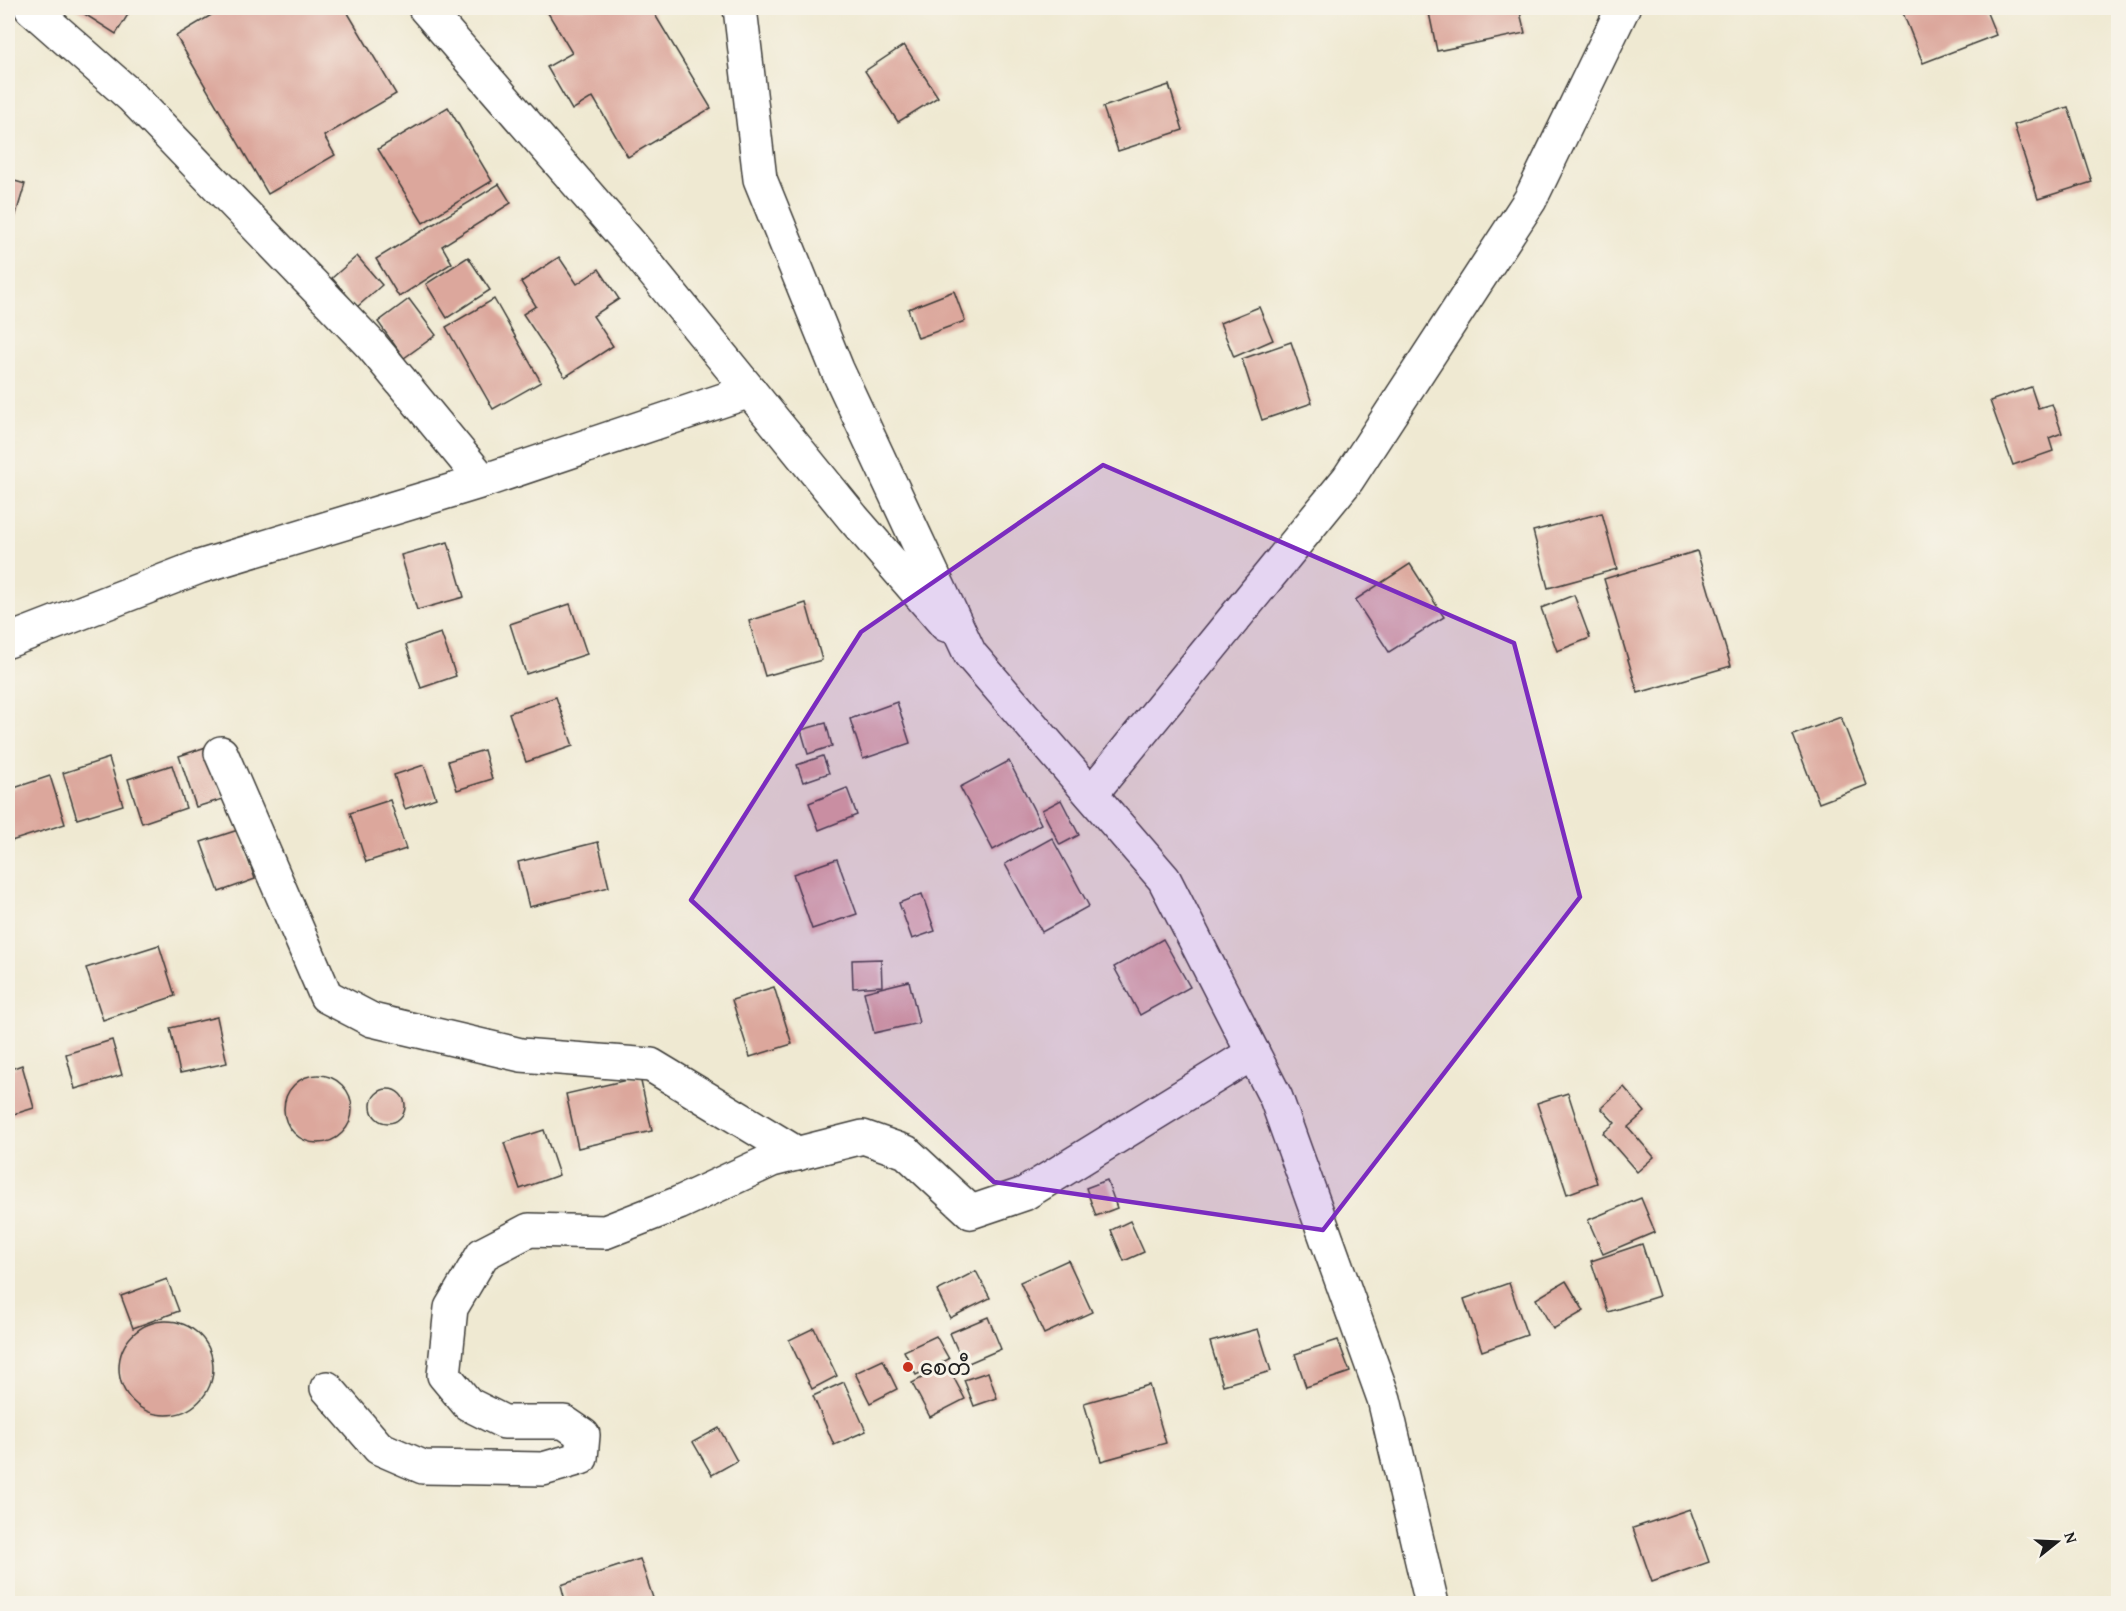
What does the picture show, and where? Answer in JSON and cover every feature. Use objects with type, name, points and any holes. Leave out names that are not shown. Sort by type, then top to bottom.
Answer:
[{"type":"street","points":[[31,8],[132,98],[372,346],[483,481]]},
{"type":"street","points":[[425,8],[633,247],[853,518],[1164,879],[1276,1098],[1384,1400],[1432,1604]]},
{"type":"street","points":[[740,8],[760,179],[837,369],[970,654]]},
{"type":"street","points":[[1091,794],[1348,479],[1530,200],[1623,8]]},
{"type":"street","points":[[8,640],[199,567],[483,481],[750,391]]},
{"type":"street","points":[[221,753],[326,996],[372,1020],[521,1054],[651,1065],[798,1154]]},
{"type":"street","points":[[327,1388],[379,1448],[423,1467],[543,1470],[581,1458],[583,1435],[564,1422],[504,1422],[468,1404],[444,1375],[451,1308],[483,1254],[529,1230],[605,1232],[679,1203],[772,1160],[862,1137],[906,1152],[971,1212],[1024,1194],[1253,1053]]},
{"type":"highlighted area","points":[[1103,465],[1514,643],[1580,897],[1323,1230],[994,1182],[691,900],[861,632]]},
{"type":"building","points":[[75,8],[132,8],[116,34]]},
{"type":"building","points":[[223,8],[345,8],[396,94],[324,136],[335,155],[268,194],[176,36]]},
{"type":"building","points":[[545,8],[651,8],[711,108],[628,157],[593,97],[572,110],[547,67],[572,53]]},
{"type":"building","points":[[1428,8],[1519,8],[1525,33],[1437,51]]},
{"type":"building","points":[[1901,8],[1985,8],[1996,35],[1923,63]]},
{"type":"building","points":[[904,45],[938,97],[898,122],[865,71]]},
{"type":"building","points":[[1169,85],[1183,130],[1118,151],[1103,107]]},
{"type":"building","points":[[448,107],[492,181],[423,223],[378,149]]},
{"type":"building","points":[[2068,107],[2092,182],[2038,199],[2014,125]]},
{"type":"building","points":[[8,179],[25,184],[8,241]]},
{"type":"building","points":[[499,184],[511,203],[442,246],[452,263],[399,297],[376,259]]},
{"type":"building","points":[[357,256],[382,285],[357,307],[332,278]]},
{"type":"building","points":[[468,257],[490,290],[447,318],[426,284]]},
{"type":"building","points":[[559,257],[577,284],[599,269],[619,299],[593,316],[613,346],[565,377],[523,314],[536,306],[521,282]]},
{"type":"building","points":[[954,291],[965,321],[918,338],[908,309]]},
{"type":"building","points":[[409,299],[436,335],[404,358],[378,322]]},
{"type":"building","points":[[494,299],[541,382],[493,409],[446,327]]},
{"type":"building","points":[[1259,307],[1273,340],[1234,357],[1220,323]]},
{"type":"building","points":[[1291,342],[1312,403],[1262,420],[1242,359]]},
{"type":"building","points":[[2031,387],[2038,408],[2052,404],[2062,433],[2049,438],[2053,451],[2013,465],[1990,401]]},
{"type":"building","points":[[1602,513],[1617,569],[1548,588],[1533,531]]},
{"type":"building","points":[[448,542],[464,597],[417,610],[401,555]]},
{"type":"building","points":[[1697,551],[1731,666],[1638,693],[1604,579]]},
{"type":"building","points":[[1410,564],[1444,617],[1389,652],[1355,600]]},
{"type":"building","points":[[1574,595],[1590,638],[1557,651],[1541,608]]},
{"type":"building","points":[[806,603],[822,660],[765,676],[749,621]]},
{"type":"building","points":[[570,604],[587,654],[526,674],[510,624]]},
{"type":"building","points":[[441,633],[456,676],[421,688],[406,645]]},
{"type":"building","points":[[556,697],[573,746],[526,762],[509,713]]},
{"type":"building","points":[[897,702],[910,743],[863,759],[850,719]]},
{"type":"building","points":[[1841,717],[1867,785],[1819,803],[1793,735]]},
{"type":"building","points":[[826,723],[832,746],[808,754],[801,730]]},
{"type":"building","points":[[206,747],[223,799],[196,807],[179,756]]},
{"type":"building","points":[[484,750],[492,779],[457,790],[448,761]]},
{"type":"building","points":[[823,756],[829,773],[803,782],[797,765]]},
{"type":"building","points":[[109,758],[123,805],[77,819],[63,773]]},
{"type":"building","points":[[1009,761],[1041,824],[993,850],[960,787]]},
{"type":"building","points":[[172,765],[186,808],[142,823],[128,779]]},
{"type":"building","points":[[424,765],[436,798],[405,809],[394,775]]},
{"type":"building","points":[[50,776],[65,824],[8,842],[8,790]]},
{"type":"building","points":[[847,788],[857,815],[819,830],[809,803]]},
{"type":"building","points":[[390,800],[406,849],[366,862],[350,813]]},
{"type":"building","points":[[1061,800],[1079,835],[1060,845],[1042,810]]},
{"type":"building","points":[[238,830],[255,879],[219,892],[201,842]]},
{"type":"building","points":[[1052,838],[1089,906],[1042,932],[1005,864]]},
{"type":"building","points":[[598,842],[609,887],[529,907],[518,862]]},
{"type":"building","points":[[837,859],[857,914],[812,929],[793,874]]},
{"type":"building","points":[[922,894],[935,931],[912,939],[899,903]]},
{"type":"building","points":[[1163,939],[1190,987],[1140,1015],[1114,967]]},
{"type":"building","points":[[159,945],[175,996],[103,1020],[86,968]]},
{"type":"building","points":[[881,959],[882,986],[853,988],[852,960]]},
{"type":"building","points":[[909,981],[919,1023],[874,1033],[864,992]]},
{"type":"building","points":[[774,987],[792,1044],[750,1057],[732,1000]]},
{"type":"building","points":[[217,1017],[227,1063],[180,1073],[170,1028]]},
{"type":"building","points":[[112,1040],[122,1075],[75,1089],[66,1054]]},
{"type":"building","points":[[22,1065],[34,1108],[8,1116],[8,1070]]},
{"type":"building","points":[[318,1075],[331,1078],[342,1085],[349,1096],[352,1109],[349,1122],[342,1133],[331,1140],[318,1143],[305,1140],[294,1133],[287,1122],[284,1109],[287,1096],[294,1085],[305,1078]]},
{"type":"building","points":[[640,1077],[652,1131],[578,1148],[566,1094]]},
{"type":"building","points":[[1624,1087],[1645,1112],[1628,1127],[1654,1157],[1637,1172],[1603,1133],[1615,1123],[1601,1108]]},
{"type":"building","points":[[388,1089],[400,1094],[405,1106],[400,1118],[388,1123],[376,1118],[371,1106],[376,1094]]},
{"type":"building","points":[[1568,1093],[1597,1183],[1567,1194],[1537,1103]]},
{"type":"building","points":[[544,1130],[559,1175],[520,1189],[504,1143]]},
{"type":"building","points":[[1107,1180],[1117,1208],[1096,1216],[1086,1188]]},
{"type":"building","points":[[1641,1198],[1655,1232],[1603,1254],[1588,1220]]},
{"type":"building","points":[[1130,1221],[1144,1252],[1124,1261],[1111,1230]]},
{"type":"building","points":[[1642,1244],[1659,1296],[1608,1312],[1591,1261]]},
{"type":"building","points":[[1068,1260],[1092,1312],[1044,1334],[1020,1282]]},
{"type":"building","points":[[976,1271],[990,1298],[950,1318],[937,1291]]},
{"type":"building","points":[[167,1279],[179,1311],[133,1328],[121,1296]]},
{"type":"building","points":[[1566,1281],[1584,1311],[1553,1329],[1536,1299]]},
{"type":"building","points":[[1509,1283],[1527,1335],[1482,1351],[1464,1299]]},
{"type":"building","points":[[988,1317],[1001,1349],[964,1365],[950,1333]]},
{"type":"building","points":[[166,1321],[184,1324],[199,1335],[210,1350],[213,1368],[210,1386],[199,1401],[184,1412],[166,1415],[148,1412],[133,1401],[122,1386],[119,1368],[122,1350],[133,1335],[148,1324]]},
{"type":"building","points":[[814,1328],[837,1376],[812,1389],[789,1340]]},
{"type":"building","points":[[1258,1329],[1271,1371],[1223,1385],[1210,1342]]},
{"type":"building","points":[[936,1336],[949,1359],[916,1375],[904,1351]]},
{"type":"building","points":[[1338,1340],[1350,1372],[1306,1387],[1295,1354]]},
{"type":"building","points":[[883,1360],[897,1389],[870,1403],[855,1373]]},
{"type":"building","points":[[947,1365],[965,1399],[930,1417],[912,1383]]},
{"type":"building","points":[[988,1372],[997,1398],[974,1406],[964,1380]]},
{"type":"building","points":[[844,1382],[866,1431],[834,1445],[813,1396]]},
{"type":"building","points":[[1149,1385],[1166,1443],[1101,1461],[1084,1403]]},
{"type":"building","points":[[719,1428],[737,1461],[712,1475],[693,1442]]},
{"type":"building","points":[[1690,1509],[1709,1562],[1652,1582],[1633,1528]]},
{"type":"building","points":[[640,1559],[655,1604],[566,1604],[561,1585]]},
{"type":"place","name":"စေတီ","points":[[908,1367]]}]
